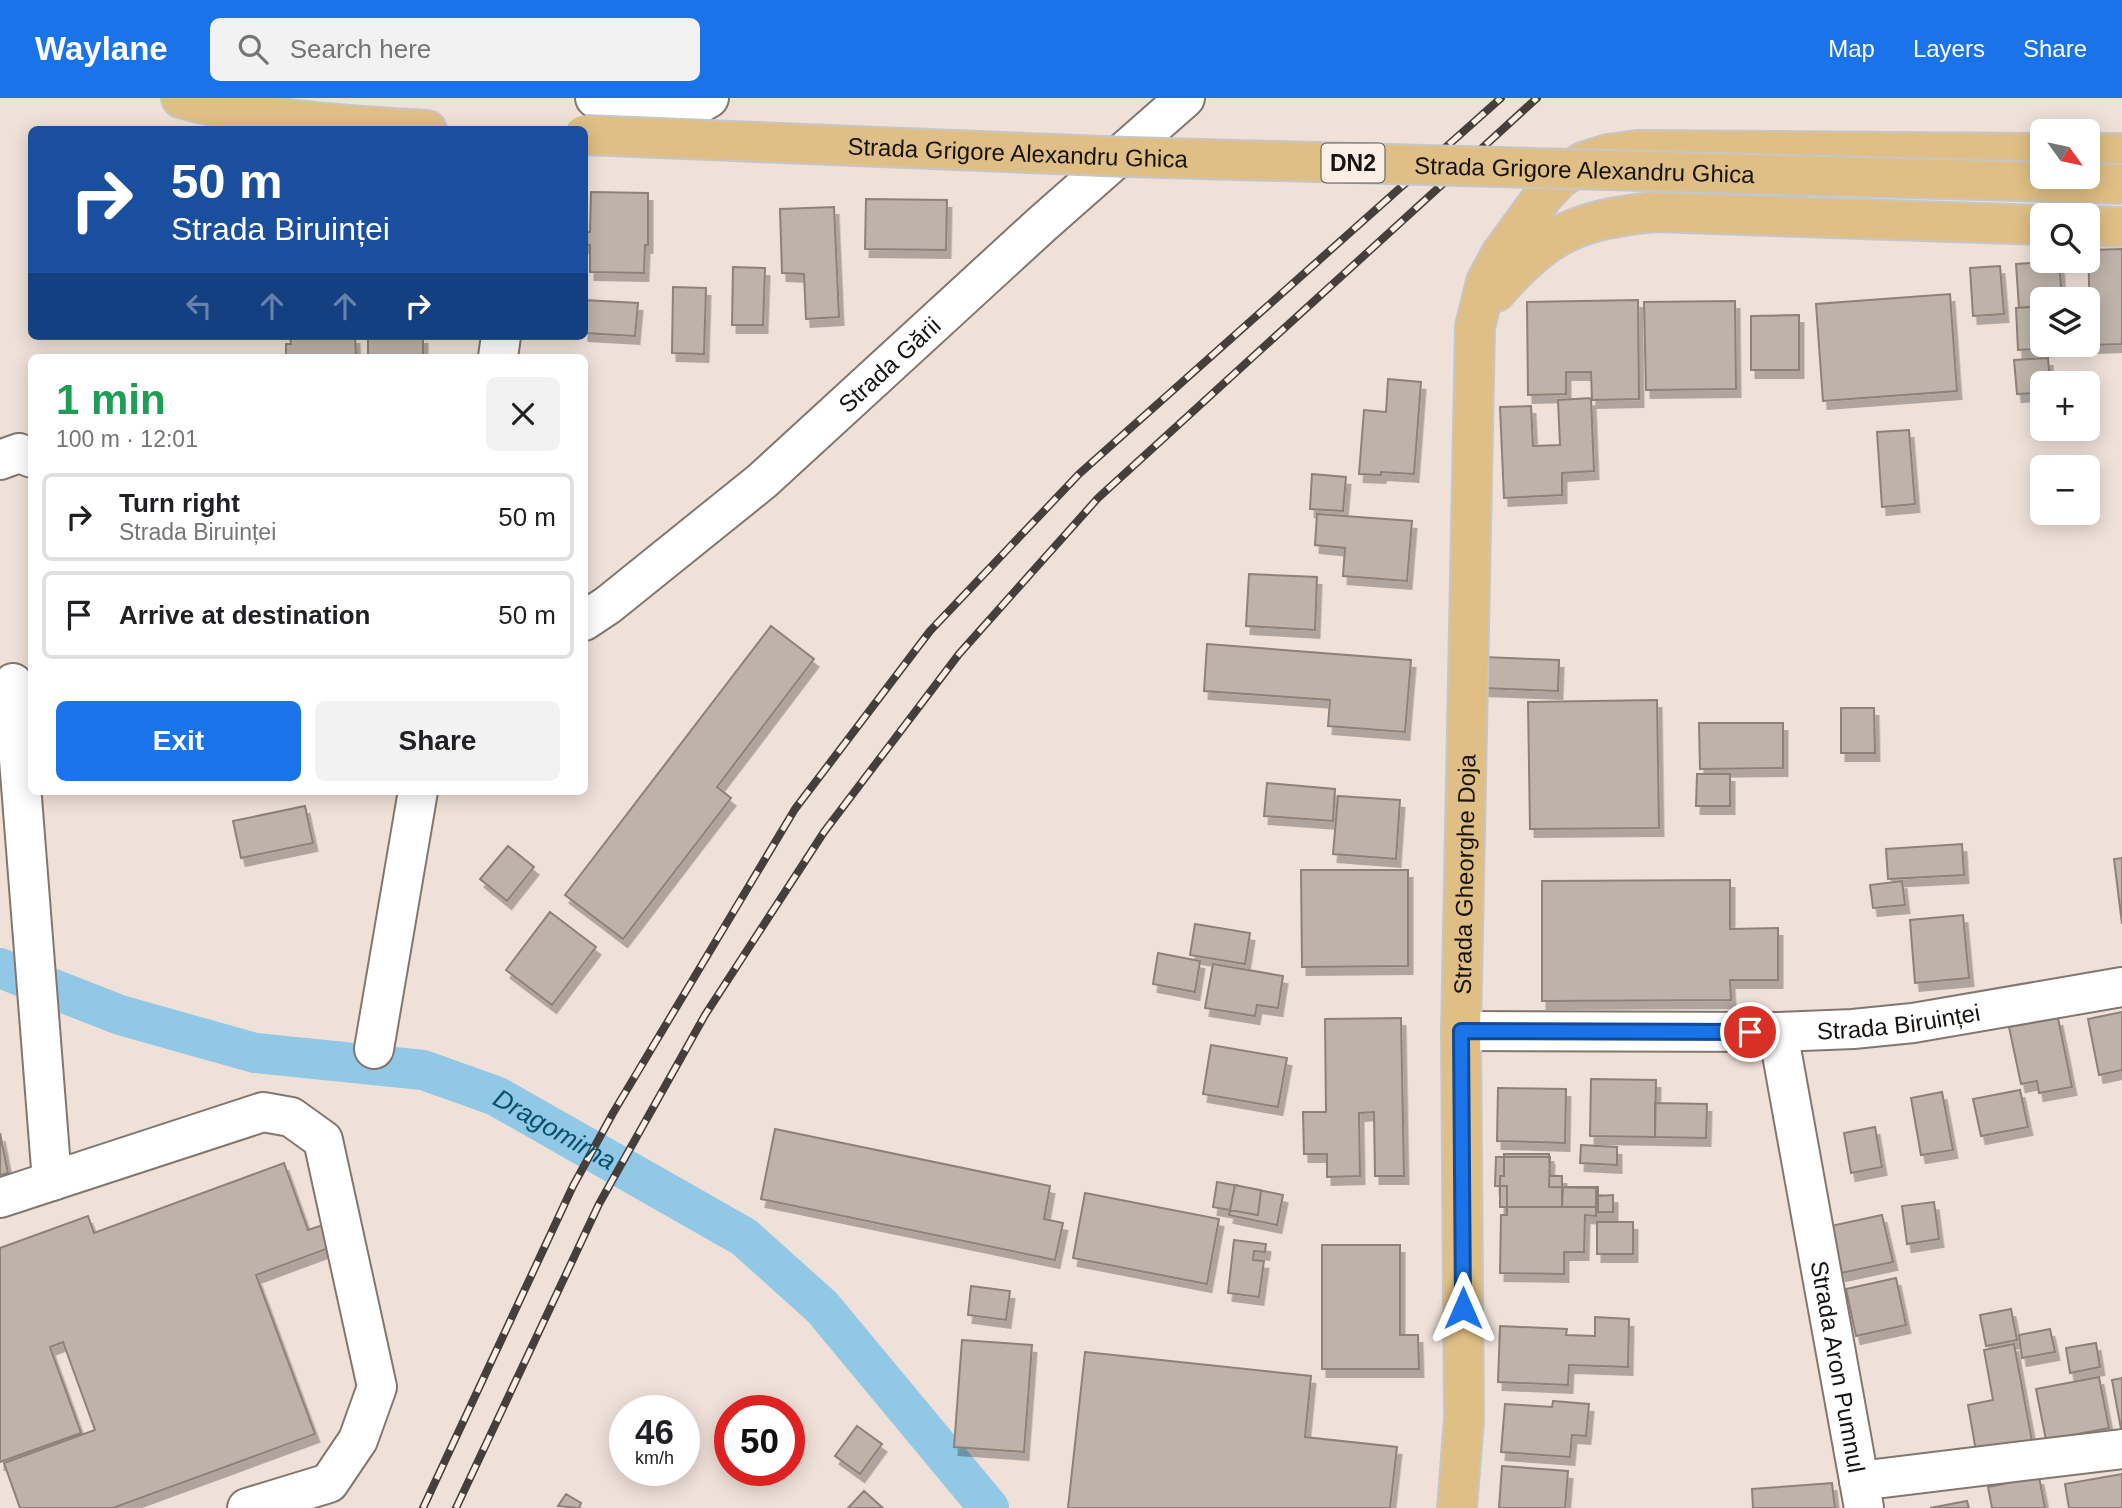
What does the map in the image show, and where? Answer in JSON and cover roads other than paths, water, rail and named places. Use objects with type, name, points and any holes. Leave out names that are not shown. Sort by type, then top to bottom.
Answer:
[{"type":"main road","points":[[181,98],[262,116],[359,126]]},
{"type":"main road","name":"Strada Grigore Alexandru Ghica","points":[[588,135],[1129,157],[2122,184]]},
{"type":"main road","name":"Strada Gheorghe Doja","points":[[1457,1508],[1464,1419],[1461,1031],[1475,327],[1486,282],[1522,222],[1559,179],[1583,162],[1608,154],[1637,150],[2030,153]]},
{"type":"main road","points":[[2100,153],[2122,153]]},
{"type":"main road","points":[[1475,327],[1493,295],[1522,263],[1576,227],[1610,217],[1654,212],[2030,225]]},
{"type":"main road","points":[[2100,226],[2122,227]]},
{"type":"street","points":[[595,98],[697,105],[709,98]]},
{"type":"street","name":"Strada Gării","points":[[588,618],[762,481],[1041,225],[1185,98]]},
{"type":"street","points":[[0,460],[19,453],[28,456]]},
{"type":"street","points":[[15,684],[52,1181]]},
{"type":"street","points":[[374,1049],[417,795]]},
{"type":"street","name":"Strada Biruinței","points":[[1461,1031],[1778,1032],[1853,1029],[1913,1023],[2122,987]]},
{"type":"street","name":"Strada Aron Pumnul","points":[[1778,1032],[1862,1494],[2122,1449]]},
{"type":"street","points":[[0,1198],[263,1112],[291,1116],[323,1140],[377,1387],[358,1440],[329,1483],[247,1508]]},
{"type":"waterway","name":"Dragomirna","points":[[0,968],[120,1015],[255,1053],[423,1070],[496,1096],[744,1237],[822,1307],[989,1508]]},
{"type":"railway","points":[[423,1508],[573,1186],[613,1113],[795,809],[930,631],[1079,474],[1501,98]]},
{"type":"railway","points":[[456,1508],[599,1204],[705,1015],[824,832],[959,654],[1098,498],[1537,98]]}]
